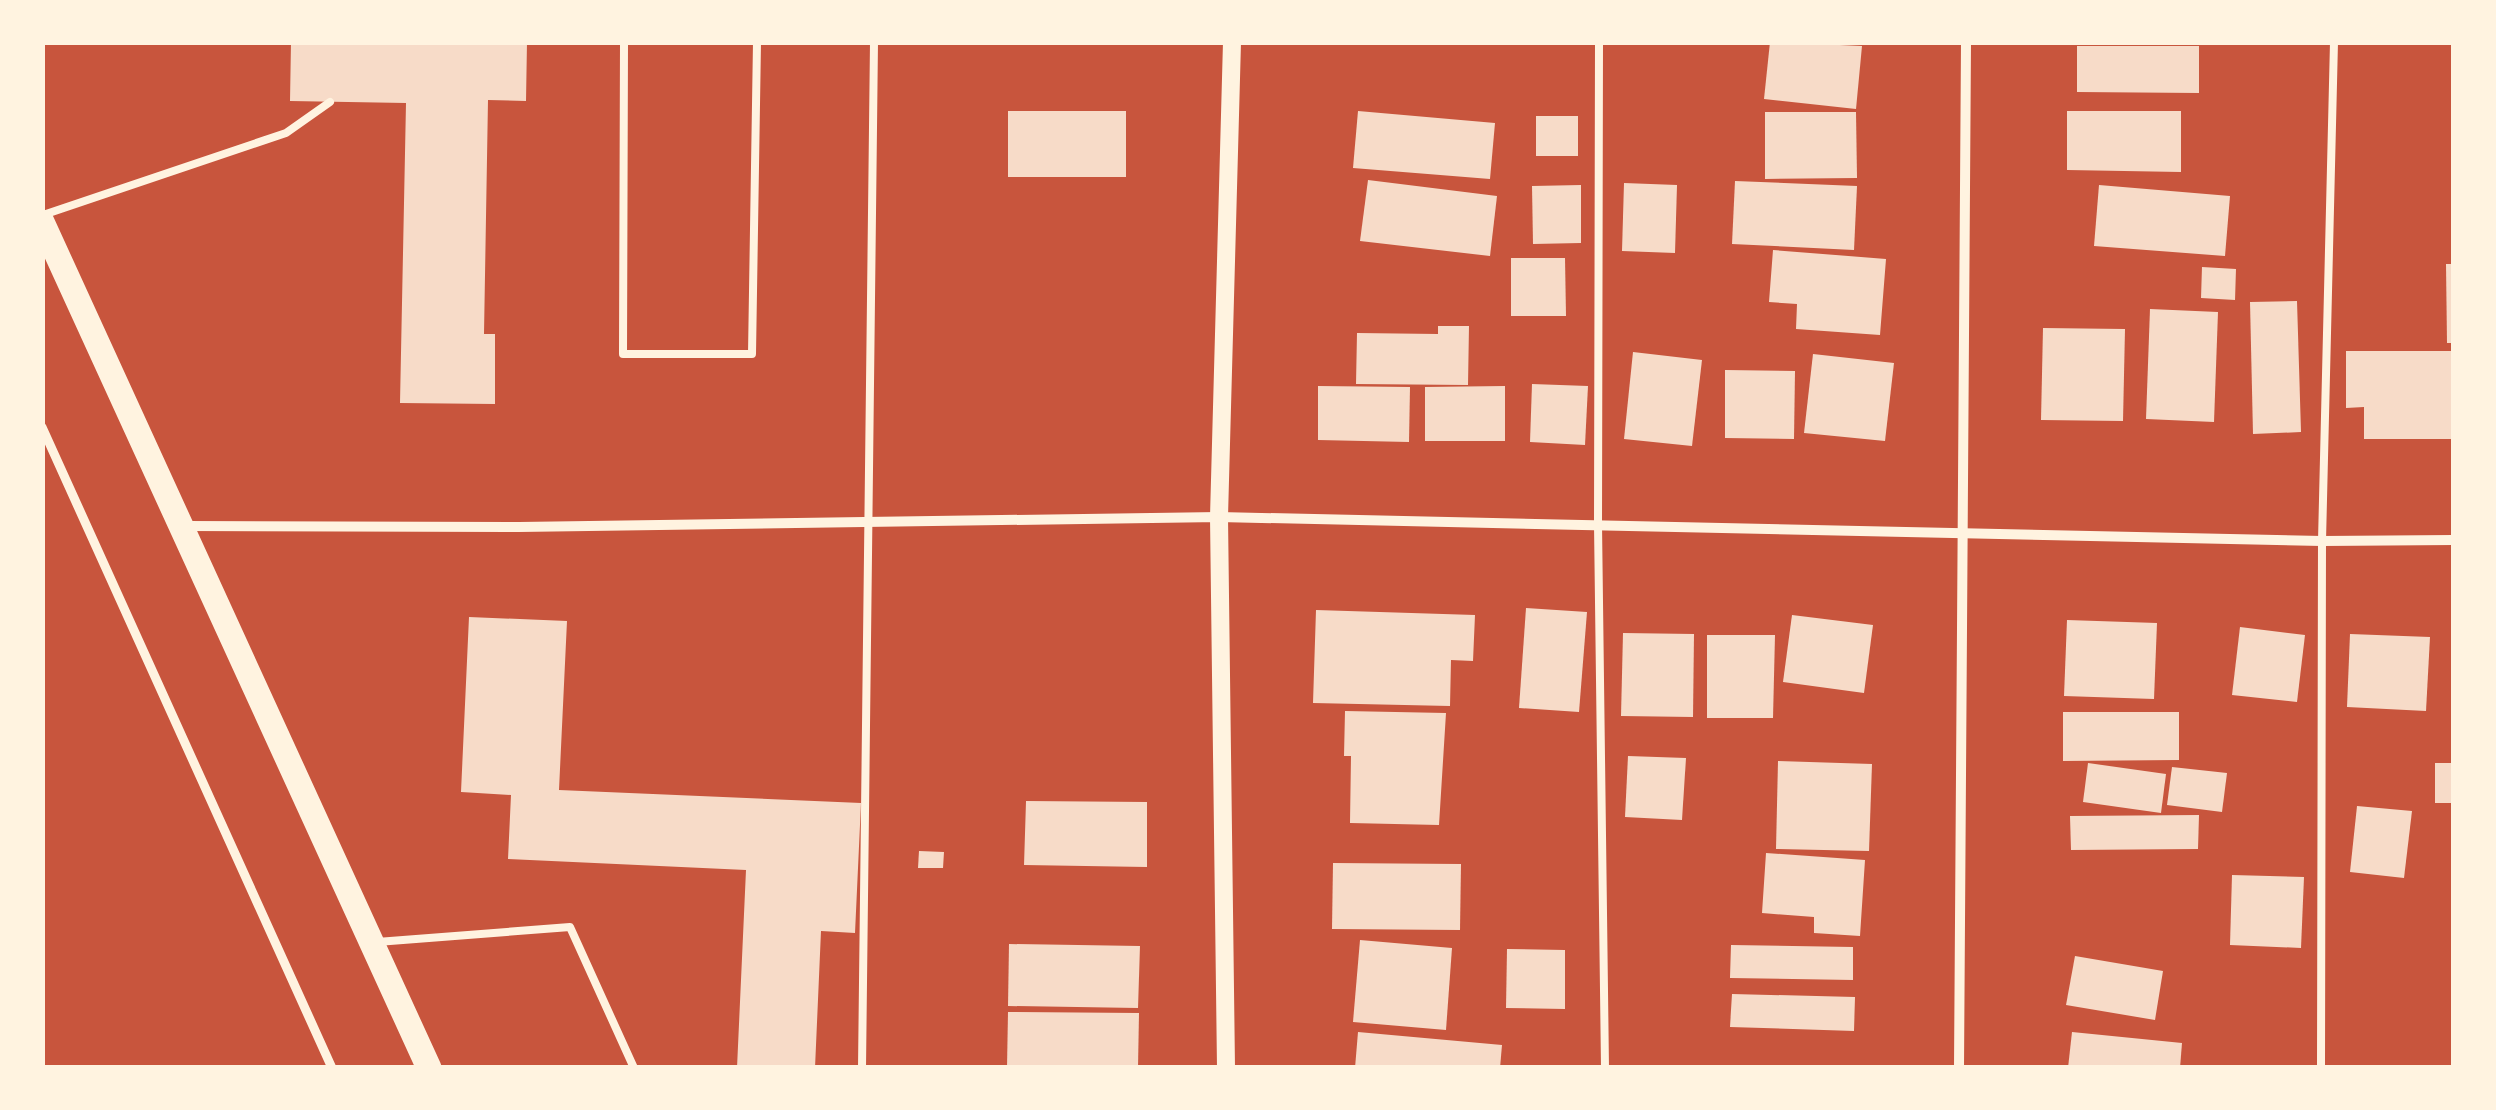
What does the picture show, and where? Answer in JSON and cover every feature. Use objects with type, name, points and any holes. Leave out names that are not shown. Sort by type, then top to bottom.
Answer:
[{"type":"main road","points":[[42,219],[429,1068]]},
{"type":"street","points":[[1226,1068],[1219,517],[1232,42]]},
{"type":"street","points":[[1959,1068],[1966,42]]},
{"type":"street","points":[[42,427],[332,1068]]},
{"type":"street","points":[[180,526],[518,528],[1219,517],[2322,541],[2454,540]]},
{"type":"lane","points":[[624,42],[624,354],[752,354],[756,42]]},
{"type":"lane","points":[[862,1068],[874,42]]},
{"type":"lane","points":[[1599,42],[1598,524],[1606,1068]]},
{"type":"lane","points":[[2321,1068],[2322,541],[2334,42]]},
{"type":"lane","points":[[42,219],[286,134],[330,102]]},
{"type":"lane","points":[[372,942],[570,926],[634,1068]]},
{"type":"building","points":[[291,42],[527,42],[526,101],[488,100],[484,334],[495,334],[495,404],[400,403],[406,103],[290,101]]},
{"type":"building","points":[[1770,42],[1862,46],[1856,109],[1764,99]]},
{"type":"building","points":[[2077,46],[2199,46],[2199,93],[2077,92]]},
{"type":"building","points":[[1008,111],[1126,111],[1126,177],[1008,177]]},
{"type":"building","points":[[1358,111],[1495,123],[1490,179],[1353,168]]},
{"type":"building","points":[[2067,111],[2181,111],[2181,172],[2067,170]]},
{"type":"building","points":[[1765,112],[1856,112],[1857,178],[1765,179]]},
{"type":"building","points":[[1536,116],[1578,116],[1578,156],[1536,156]]},
{"type":"building","points":[[1368,180],[1497,196],[1490,256],[1360,241]]},
{"type":"building","points":[[1735,181],[1857,186],[1854,250],[1732,244]]},
{"type":"building","points":[[1624,183],[1677,185],[1675,253],[1622,251]]},
{"type":"building","points":[[1581,185],[1581,243],[1533,244],[1532,186]]},
{"type":"building","points":[[2099,185],[2230,196],[2225,256],[2094,246]]},
{"type":"building","points":[[1773,250],[1886,259],[1880,335],[1796,329],[1797,304],[1769,302]]},
{"type":"building","points":[[1511,258],[1565,258],[1566,316],[1511,316]]},
{"type":"building","points":[[2446,264],[2454,264],[2454,343],[2447,343]]},
{"type":"building","points":[[2202,267],[2236,269],[2235,300],[2201,298]]},
{"type":"building","points":[[2297,301],[2301,432],[2253,434],[2250,302]]},
{"type":"building","points":[[2150,309],[2218,312],[2214,422],[2146,419]]},
{"type":"building","points":[[1438,326],[1469,326],[1468,385],[1356,384],[1357,333],[1438,334]]},
{"type":"building","points":[[2043,328],[2125,329],[2123,421],[2041,420]]},
{"type":"building","points":[[2346,351],[2454,351],[2454,439],[2364,439],[2364,407],[2346,408]]},
{"type":"building","points":[[1633,352],[1702,360],[1692,446],[1624,439]]},
{"type":"building","points":[[1813,354],[1894,363],[1885,441],[1804,433]]},
{"type":"building","points":[[1725,370],[1795,371],[1794,439],[1725,438]]},
{"type":"building","points":[[1532,384],[1588,386],[1585,445],[1530,442]]},
{"type":"building","points":[[1318,386],[1410,387],[1409,442],[1318,440]]},
{"type":"building","points":[[1505,386],[1505,441],[1425,441],[1425,387]]},
{"type":"building","points":[[1526,608],[1587,612],[1579,712],[1519,708]]},
{"type":"building","points":[[1316,610],[1475,615],[1473,661],[1451,660],[1450,706],[1313,703]]},
{"type":"building","points":[[1792,615],[1873,625],[1864,693],[1783,682]]},
{"type":"building","points":[[469,617],[567,621],[559,790],[861,803],[855,933],[821,931],[815,1068],[737,1068],[746,870],[508,859],[511,795],[461,792]]},
{"type":"building","points":[[2067,620],[2157,623],[2154,699],[2064,696]]},
{"type":"building","points":[[2240,627],[2305,635],[2297,702],[2232,695]]},
{"type":"building","points":[[1623,633],[1694,634],[1693,717],[1621,716]]},
{"type":"building","points":[[2350,634],[2430,637],[2426,711],[2347,707]]},
{"type":"building","points":[[1707,635],[1775,635],[1773,718],[1707,718]]},
{"type":"building","points":[[1345,711],[1446,713],[1439,825],[1350,823],[1351,756],[1344,756]]},
{"type":"building","points":[[2063,712],[2179,712],[2179,760],[2063,761]]},
{"type":"building","points":[[1628,756],[1686,758],[1682,820],[1625,817]]},
{"type":"building","points":[[1778,761],[1872,764],[1869,851],[1776,849]]},
{"type":"building","points":[[2088,763],[2166,774],[2161,813],[2083,802]]},
{"type":"building","points":[[2435,763],[2454,763],[2454,803],[2435,803]]},
{"type":"building","points":[[2172,767],[2227,773],[2222,812],[2167,805]]},
{"type":"building","points":[[1026,801],[1147,802],[1147,867],[1024,865]]},
{"type":"building","points":[[2357,806],[2412,811],[2404,878],[2350,872]]},
{"type":"building","points":[[2199,815],[2198,849],[2071,850],[2070,816]]},
{"type":"building","points":[[919,851],[944,852],[943,868],[918,868]]},
{"type":"building","points":[[1766,853],[1865,860],[1860,936],[1814,933],[1814,917],[1762,913]]},
{"type":"building","points":[[1333,863],[1461,864],[1460,930],[1332,929]]},
{"type":"building","points":[[2232,875],[2304,877],[2301,948],[2230,945]]},
{"type":"building","points":[[1360,940],[1452,948],[1446,1030],[1353,1022]]},
{"type":"building","points":[[1009,944],[1140,946],[1138,1008],[1008,1006]]},
{"type":"building","points":[[1731,945],[1853,947],[1853,980],[1730,978]]},
{"type":"building","points":[[1507,949],[1565,950],[1565,1009],[1506,1008]]},
{"type":"building","points":[[2075,956],[2163,971],[2155,1020],[2066,1005]]},
{"type":"building","points":[[1732,994],[1855,997],[1854,1031],[1730,1027]]},
{"type":"building","points":[[1008,1012],[1139,1013],[1138,1068],[1007,1068]]},
{"type":"building","points":[[1358,1032],[1502,1045],[1500,1068],[1355,1068]]},
{"type":"building","points":[[2072,1032],[2182,1043],[2180,1068],[2068,1068]]}]
